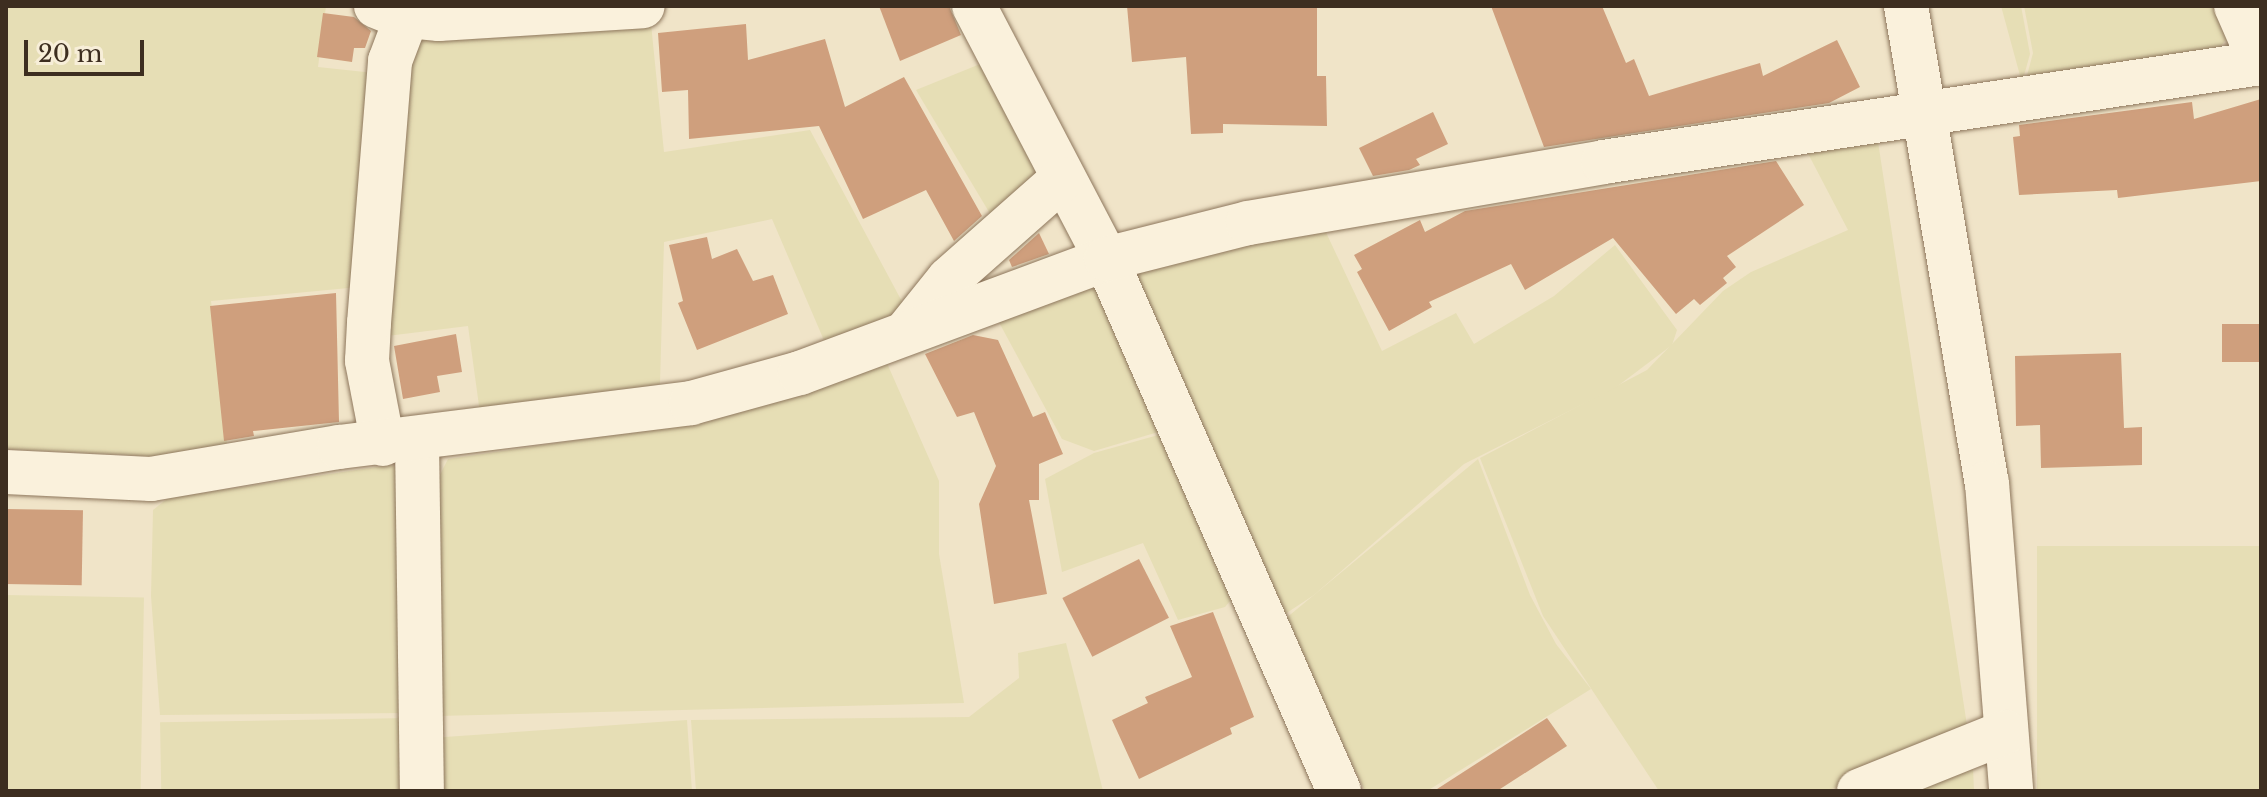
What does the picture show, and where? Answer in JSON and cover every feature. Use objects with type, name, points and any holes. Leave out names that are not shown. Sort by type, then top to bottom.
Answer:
[{"type":"street","points":[[422,791],[400,442],[367,361],[390,61],[391,11],[571,14],[643,6]]},
{"type":"street","points":[[974,6],[1106,259],[1339,791]]},
{"type":"street","points":[[1906,6],[1987,483],[2011,791]]},
{"type":"street","points":[[6,472],[151,479],[691,403],[800,373],[908,330],[1106,259],[1335,205],[2261,63],[2236,6]]},
{"type":"street","points":[[908,330],[949,279],[1062,179]]},
{"type":"street","points":[[1859,791],[2006,732]]},
{"type":"shaded area","points":[[6,6],[326,6],[318,67],[374,73],[359,287],[211,301],[228,452],[139,466],[135,455],[6,449]]},
{"type":"shaded area","points":[[2001,6],[2021,6],[2030,54],[2022,83]]},
{"type":"shaded area","points":[[2024,6],[2222,6],[2228,37],[2216,52],[2025,83],[2033,53]]},
{"type":"shaded area","points":[[650,14],[664,152],[810,130],[906,309],[826,345],[772,219],[664,242],[660,384],[605,399],[480,413],[468,326],[379,337],[408,50],[426,34]]},
{"type":"shaded area","points":[[990,60],[1049,180],[995,222],[916,90]]},
{"type":"shaded area","points":[[1877,135],[1968,732],[1827,791],[1659,791],[1543,616],[1480,458],[1647,370],[1723,291],[1751,272],[1848,230],[1803,144]]},
{"type":"shaded area","points":[[1322,224],[1382,351],[1456,313],[1474,344],[1554,296],[1615,245],[1677,330],[1672,345],[1615,388],[1464,464],[1314,595],[1282,616],[1131,294],[1137,262]]},
{"type":"shaded area","points":[[1084,281],[1099,289],[1165,430],[1094,451],[1062,439],[994,313]]},
{"type":"shaded area","points":[[886,361],[939,481],[939,554],[964,703],[437,716],[436,483],[448,459],[693,423]]},
{"type":"shaded area","points":[[1162,434],[1237,593],[1225,607],[1178,620],[1143,543],[1062,572],[1045,479],[1094,453]]},
{"type":"shaded area","points":[[1478,459],[1530,595],[1556,644],[1591,689],[1427,791],[1365,791],[1285,619]]},
{"type":"shaded area","points":[[390,465],[400,469],[408,713],[160,715],[151,596],[153,510],[168,498]]},
{"type":"shaded area","points":[[2037,546],[2261,546],[2261,791],[2037,791]]},
{"type":"shaded area","points":[[6,595],[144,597],[141,791],[6,791]]},
{"type":"shaded area","points":[[1066,643],[1103,791],[696,791],[691,720],[969,717],[1019,678],[1018,653]]},
{"type":"shaded area","points":[[407,718],[408,791],[161,791],[160,722]]},
{"type":"shaded area","points":[[687,720],[692,791],[441,791],[438,737]]},
{"type":"shaded area","points":[[1973,768],[1974,791],[1906,791]]},
{"type":"building","points":[[879,6],[949,6],[961,35],[900,61]]},
{"type":"building","points":[[1127,6],[1317,6],[1317,76],[1326,76],[1327,126],[1223,124],[1223,133],[1191,134],[1186,57],[1132,62]]},
{"type":"building","points":[[1491,6],[1602,6],[1626,63],[1634,59],[1649,96],[1760,63],[1763,76],[1837,40],[1860,87],[1829,103],[1544,147]]},
{"type":"building","points":[[323,13],[354,17],[371,31],[365,48],[354,48],[352,62],[317,57]]},
{"type":"building","points":[[746,24],[748,60],[825,39],[845,107],[904,77],[982,216],[954,241],[926,190],[863,219],[819,126],[689,139],[688,90],[662,92],[658,33]]},
{"type":"building","points":[[2261,99],[2261,181],[2118,198],[2117,190],[2019,195],[2013,137],[2020,136],[2019,125],[2192,102],[2194,119]]},
{"type":"building","points":[[1433,112],[1448,144],[1416,159],[1420,165],[1409,170],[1373,176],[1359,148]]},
{"type":"building","points":[[1776,161],[1804,205],[1727,256],[1736,267],[1723,278],[1727,283],[1700,305],[1694,299],[1676,314],[1613,238],[1525,290],[1511,264],[1429,302],[1432,307],[1389,331],[1357,272],[1362,269],[1354,255],[1420,220],[1425,232],[1465,211]]},
{"type":"building","points":[[1039,233],[1049,254],[1012,267],[1009,260]]},
{"type":"building","points":[[707,237],[712,259],[737,249],[753,281],[773,275],[788,314],[697,350],[678,303],[683,301],[669,245]]},
{"type":"building","points":[[336,293],[339,422],[253,431],[254,436],[224,441],[210,306]]},
{"type":"building","points":[[2222,324],[2261,324],[2261,362],[2222,362]]},
{"type":"building","points":[[456,334],[462,372],[437,376],[440,392],[403,399],[394,346]]},
{"type":"building","points":[[973,335],[998,340],[1033,417],[1045,412],[1063,454],[1039,464],[1039,500],[1029,500],[1047,594],[994,604],[979,504],[996,466],[974,412],[957,417],[925,354]]},
{"type":"building","points":[[2121,353],[2124,428],[2142,427],[2142,465],[2041,468],[2040,425],[2016,426],[2015,356]]},
{"type":"building","points":[[6,509],[83,510],[82,585],[6,584]]},
{"type":"building","points":[[1139,559],[1169,618],[1092,657],[1062,598]]},
{"type":"building","points":[[1213,612],[1254,717],[1230,728],[1232,734],[1139,779],[1112,720],[1148,703],[1145,697],[1192,677],[1170,626]]},
{"type":"building","points":[[1547,718],[1567,746],[1497,791],[1434,791]]}]
